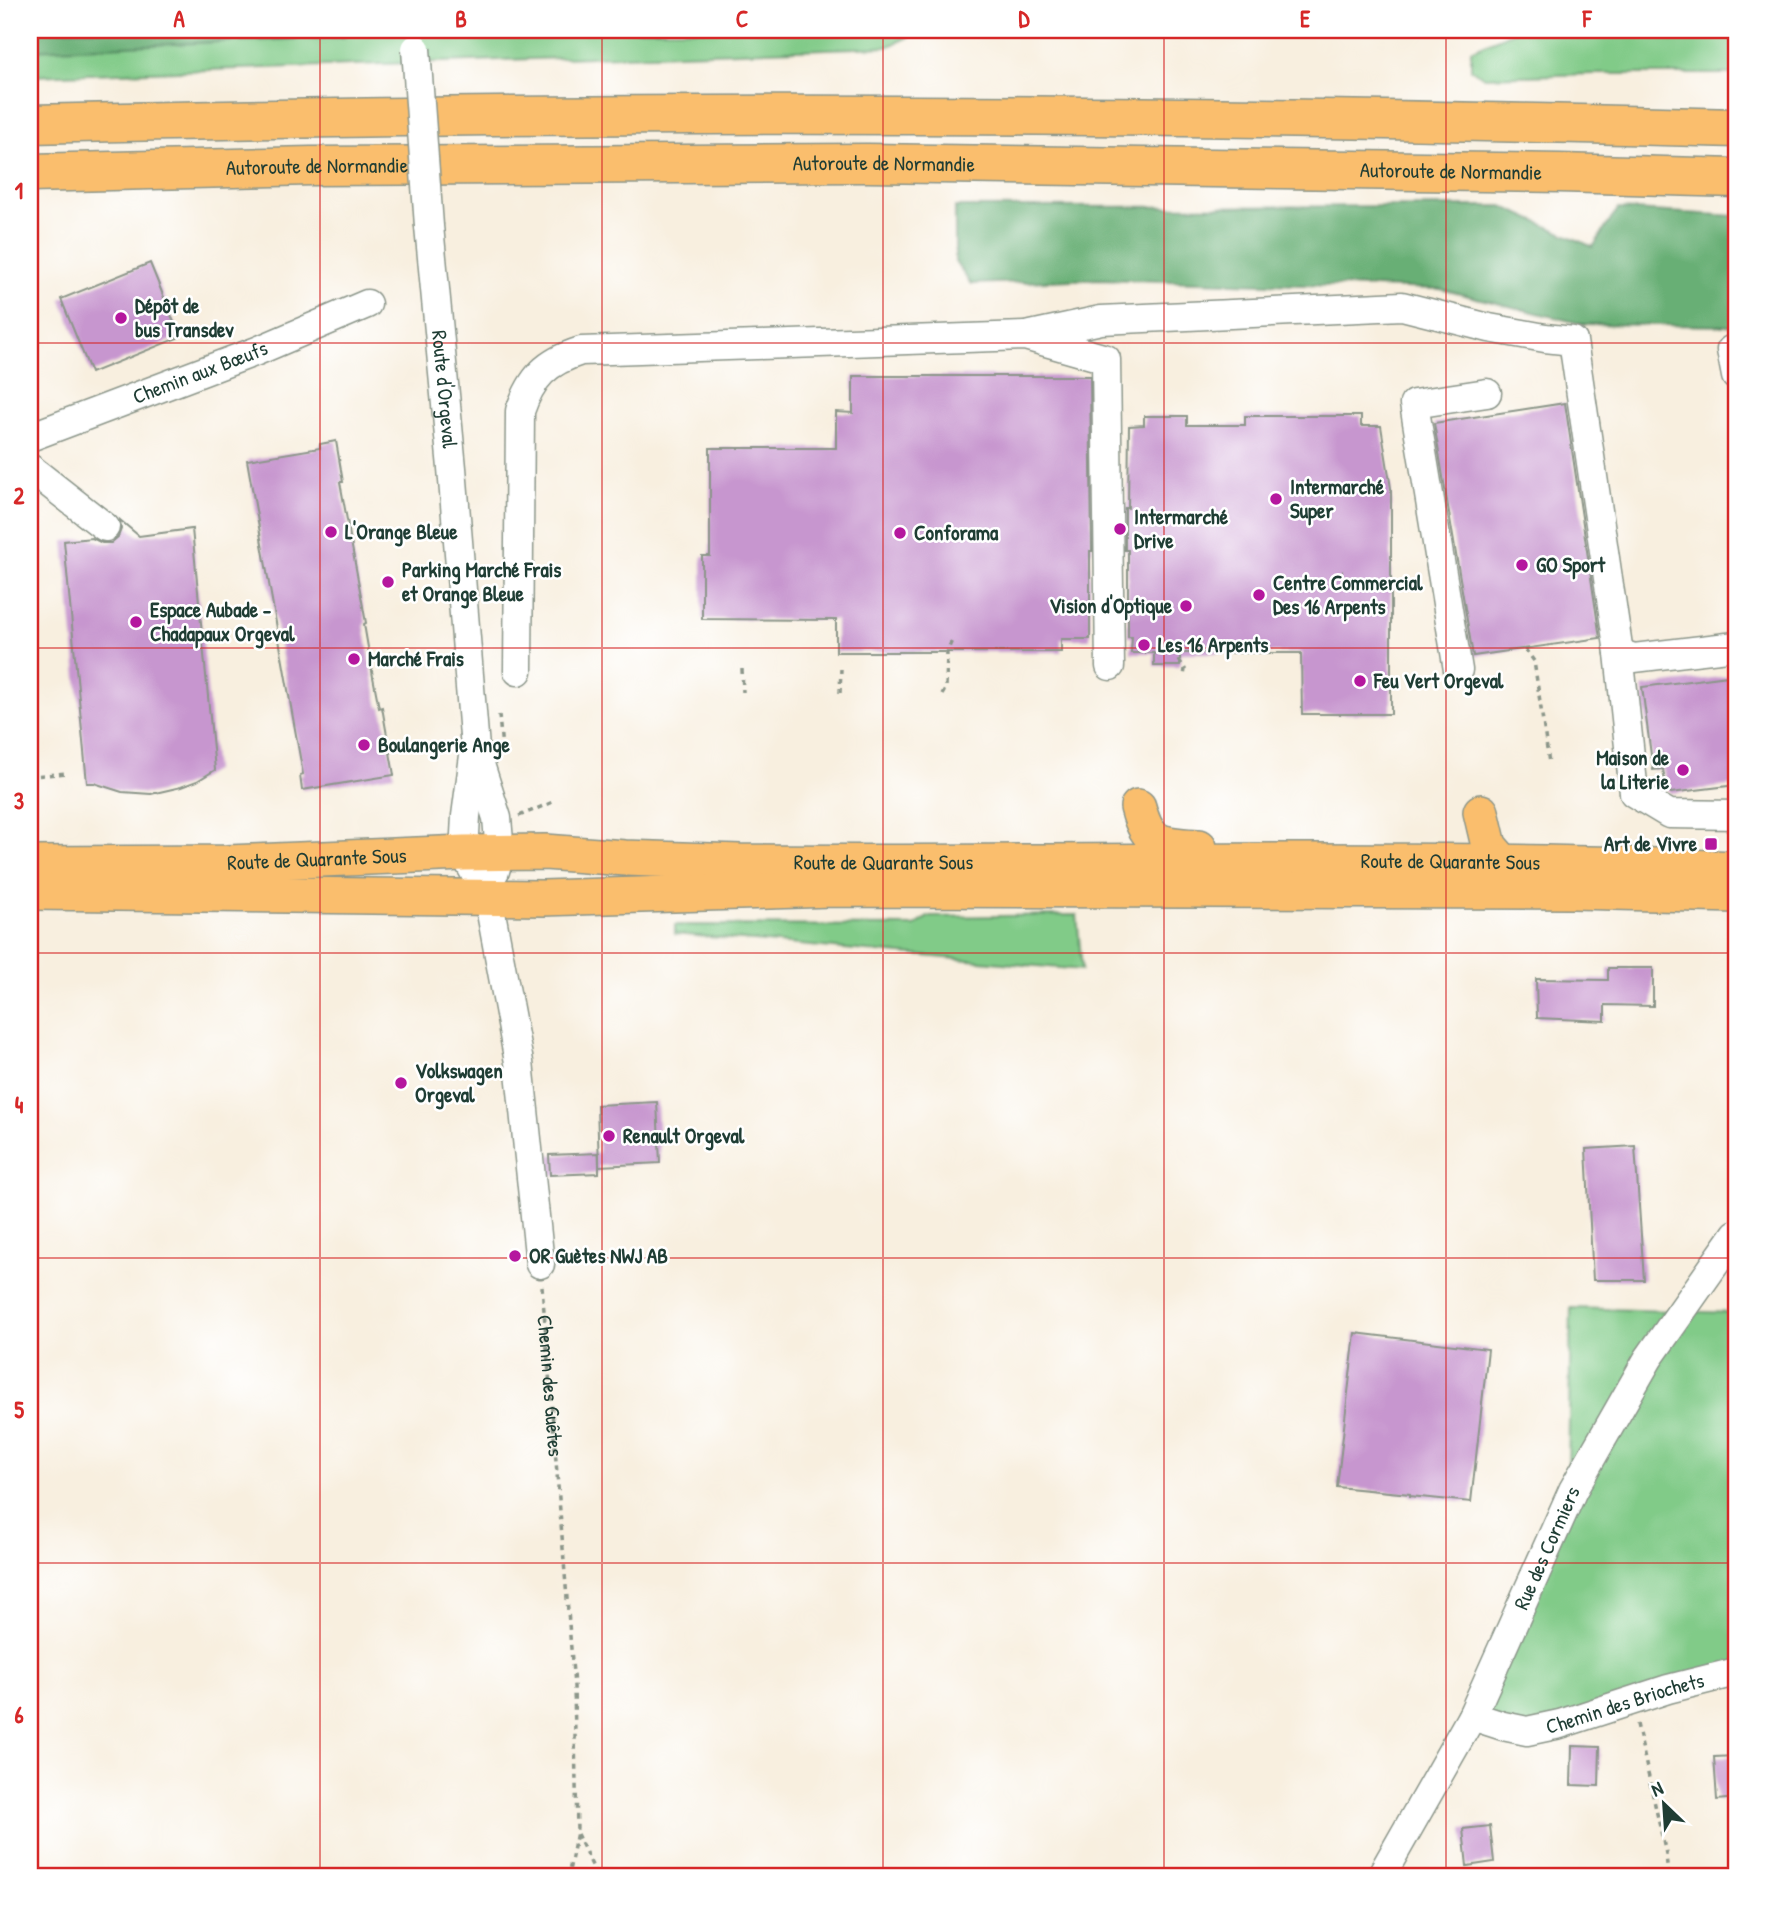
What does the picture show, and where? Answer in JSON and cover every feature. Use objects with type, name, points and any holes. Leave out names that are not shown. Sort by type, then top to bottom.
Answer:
[{"type":"highway","points":[[1471,120],[1530,101],[1736,102]]},
{"type":"highway","points":[[30,124],[310,117],[838,115],[1471,120],[1736,128]]},
{"type":"highway","name":"Autoroute de Normandie","points":[[30,173],[312,166],[868,163],[1560,173],[1735,179]]},
{"type":"main road","points":[[1138,807],[1143,826],[1149,834],[1165,845],[1208,847],[1213,862]]},
{"type":"main road","points":[[1481,812],[1489,846],[1503,862]]},
{"type":"main road","name":"Route de Quarante Sous","points":[[30,864],[226,863],[545,852],[740,862],[1503,862],[1736,869]]},
{"type":"main road","name":"Route de Quarante Sous","points":[[30,892],[567,897],[832,889],[1572,891],[1736,895]]},
{"type":"street","name":"Route d'Orgeval","points":[[416,40],[429,226],[475,748],[496,818],[500,853]]},
{"type":"street","name":"Chemin aux Bœufs","points":[[30,437],[257,351],[367,304]]},
{"type":"street","points":[[518,671],[520,411],[535,379],[548,365],[564,356],[581,351],[1025,336],[1101,320],[1402,306],[1489,328],[1573,341],[1619,653],[1634,793],[1669,814],[1736,815]]},
{"type":"street","points":[[1025,336],[1106,359],[1110,666]]},
{"type":"street","points":[[1458,670],[1414,404],[1487,393]]},
{"type":"street","points":[[31,469],[106,527]]},
{"type":"street","points":[[1619,653],[1634,658],[1736,646]]},
{"type":"street","name":"Route d'Orgeval","points":[[464,853],[475,748]]},
{"type":"street","points":[[464,853],[487,896],[519,1062],[540,1264]]},
{"type":"street","points":[[487,896],[500,853]]},
{"type":"street","name":"Rue des Cormiers","points":[[1381,1876],[1472,1716],[1573,1490],[1648,1359],[1736,1234]]},
{"type":"street","name":"Chemin des Briochets","points":[[1472,1716],[1527,1731],[1560,1724],[1703,1679],[1736,1672]]},
{"type":"path","points":[[942,695],[946,688],[947,652],[953,638]]},
{"type":"path","points":[[1525,649],[1534,661],[1549,763]]},
{"type":"path","points":[[1179,660],[1185,669],[1184,676]]},
{"type":"path","points":[[742,669],[743,692]]},
{"type":"path","points":[[841,669],[841,693]]},
{"type":"path","points":[[34,800],[33,776],[68,773]]},
{"type":"path","points":[[517,817],[552,802]]},
{"type":"path","name":"Chemin des Guêtes","points":[[540,1264],[575,1686],[577,1832],[568,1876]]},
{"type":"path","points":[[1633,1702],[1666,1854],[1668,1876]]},
{"type":"path","points":[[577,1832],[597,1876]]},
{"type":"green space","points":[[30,30],[923,30],[887,47],[30,76]]},
{"type":"green space","points":[[30,30],[341,30],[344,37],[30,50]]},
{"type":"green space","points":[[1517,30],[1736,30],[1736,74],[1485,77],[1471,69],[1471,50]]},
{"type":"green space","points":[[1502,206],[1593,247],[1618,209],[1736,216],[1736,326],[1582,324],[1440,289],[1097,279],[971,284],[955,262],[955,207]]},
{"type":"green space","points":[[1077,915],[1082,970],[675,934],[675,925],[915,926],[928,917]]},
{"type":"green space","points":[[1571,1308],[1736,1313],[1736,1679],[1520,1741],[1461,1721],[1568,1475]]},
{"type":"building","name":"Dépôt de bus Transdev","points":[[150,263],[180,337],[91,373],[61,299]]},
{"type":"building","name":"Conforama","points":[[853,376],[1090,376],[1090,639],[1061,639],[1061,652],[836,652],[836,620],[702,619],[702,556],[710,556],[710,448],[836,448],[836,412],[853,413]]},
{"type":"building","name":"GO Sport","points":[[1565,403],[1600,638],[1473,656],[1434,423]]},
{"type":"building","name":"Centre Commercial Des 16 Arpents","points":[[1144,416],[1187,416],[1187,425],[1245,425],[1245,416],[1361,416],[1361,426],[1381,426],[1391,488],[1391,714],[1302,714],[1301,653],[1180,653],[1180,666],[1154,666],[1154,653],[1131,653],[1132,637],[1128,637],[1128,550],[1125,550],[1129,426],[1144,425]]},
{"type":"building","points":[[336,441],[343,482],[340,482],[366,623],[364,624],[373,677],[379,708],[382,707],[394,775],[302,790],[300,775],[303,774],[247,460],[320,448],[320,444]]},
{"type":"building","name":"Espace Aubade - Chadapaux Orgeval","points":[[120,520],[139,536],[192,529],[215,770],[181,787],[151,794],[122,792],[87,783],[64,541],[92,538],[102,543],[111,543],[118,537]]},
{"type":"building","points":[[1736,675],[1736,785],[1671,793],[1666,788],[1663,769],[1653,770],[1642,687]]},
{"type":"building","points":[[1608,968],[1653,968],[1653,1006],[1605,1005],[1605,1021],[1537,1018],[1536,979],[1608,980]]},
{"type":"building","points":[[657,1102],[660,1163],[599,1166],[597,1105]]},
{"type":"building","points":[[1635,1146],[1644,1280],[1593,1280],[1586,1149]]},
{"type":"building","points":[[599,1153],[599,1173],[550,1175],[549,1155]]},
{"type":"building","points":[[1355,1333],[1488,1349],[1471,1502],[1337,1487]]},
{"type":"building","points":[[1572,1746],[1600,1747],[1599,1786],[1571,1785]]},
{"type":"building","points":[[1736,1756],[1736,1798],[1717,1800],[1714,1757]]},
{"type":"building","points":[[1490,1826],[1494,1862],[1467,1866],[1463,1829]]},
{"type":"place","name":"Dépôt de bus Transdev","points":[[121,318]]},
{"type":"place","name":"Intermarché Super","points":[[1276,499]]},
{"type":"place","name":"Intermarché Drive","points":[[1120,529]]},
{"type":"place","name":"L'Orange Bleue","points":[[331,532]]},
{"type":"place","name":"Conforama","points":[[900,533]]},
{"type":"place","name":"GO Sport","points":[[1522,565]]},
{"type":"place","name":"Parking Marché Frais et Orange Bleue","points":[[388,582]]},
{"type":"place","name":"Centre Commercial Des 16 Arpents","points":[[1259,595]]},
{"type":"place","name":"Vision d'Optique","points":[[1186,606]]},
{"type":"place","name":"Espace Aubade - Chadapaux Orgeval","points":[[136,622]]},
{"type":"place","name":"Les 16 Arpents","points":[[1144,645]]},
{"type":"place","name":"Marché Frais","points":[[354,659]]},
{"type":"place","name":"Feu Vert Orgeval","points":[[1360,681]]},
{"type":"place","name":"Boulangerie Ange","points":[[364,745]]},
{"type":"place","name":"Maison de la Literie","points":[[1683,770]]},
{"type":"place","name":"Art de Vivre","points":[[1711,844]]},
{"type":"place","name":"Volkswagen Orgeval","points":[[401,1083]]},
{"type":"place","name":"Renault Orgeval","points":[[609,1136]]},
{"type":"place","name":"OR Guètes NWJ AB","points":[[515,1256]]}]
